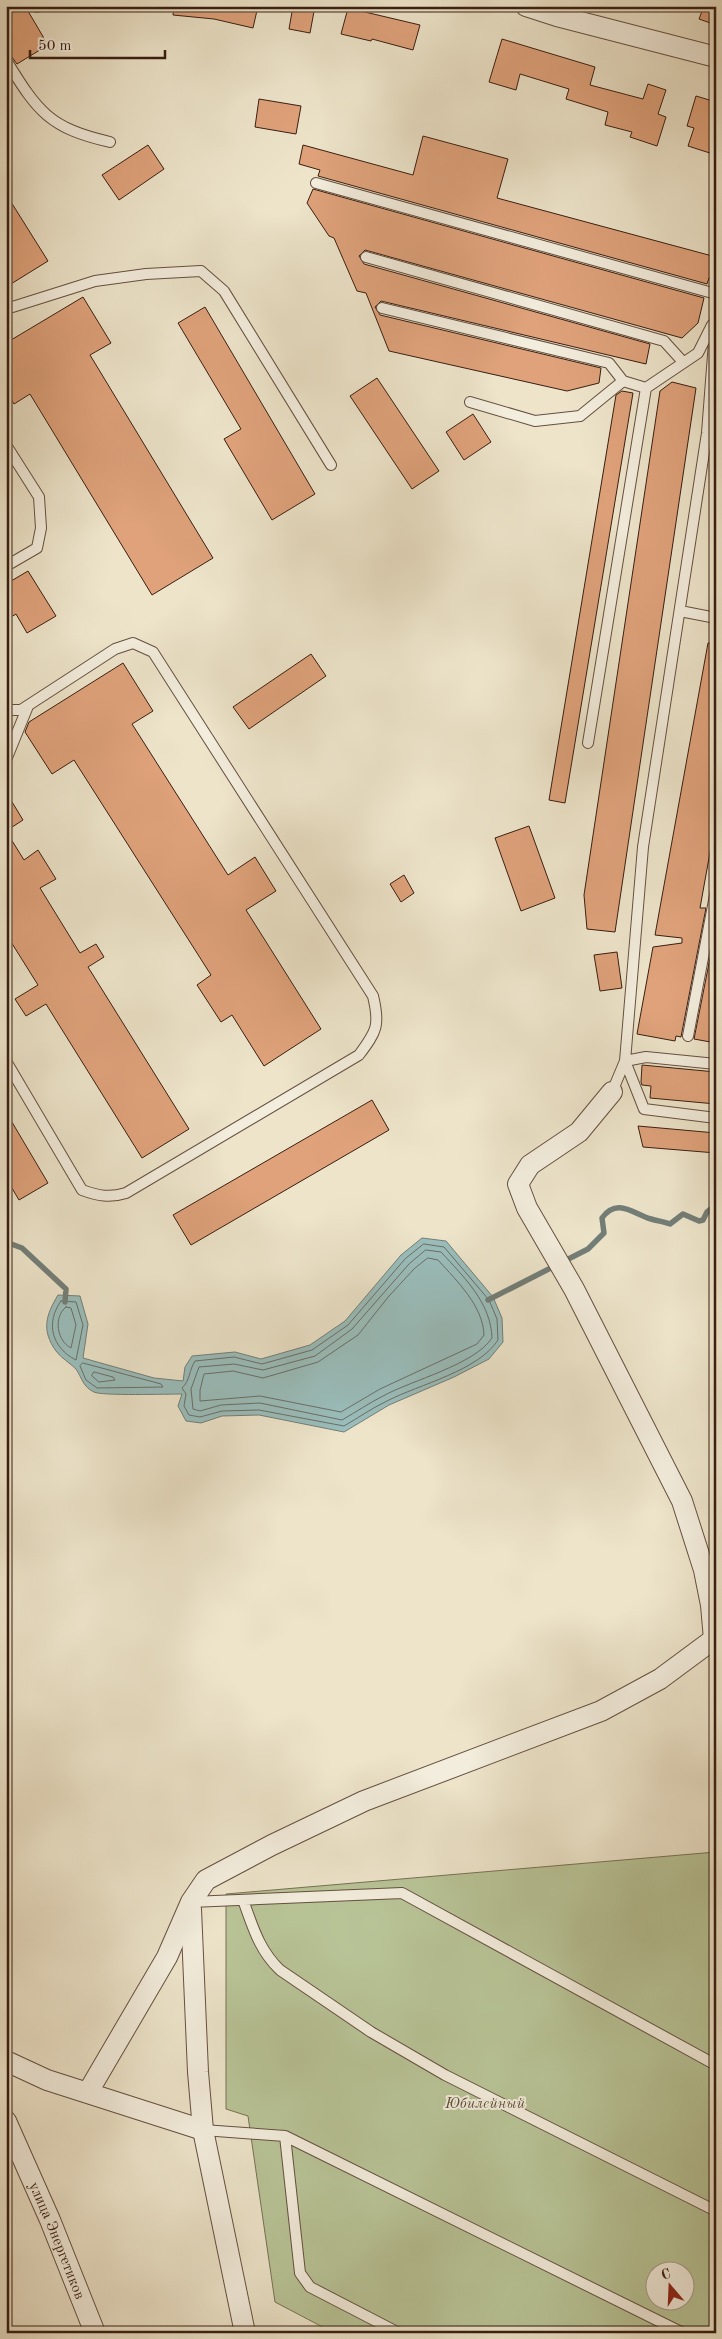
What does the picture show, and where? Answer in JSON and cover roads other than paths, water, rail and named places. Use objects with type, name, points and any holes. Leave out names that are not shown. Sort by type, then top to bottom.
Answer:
[{"type":"street","points":[[526,6],[557,16],[716,57]]},
{"type":"street","points":[[88,2092],[167,1957],[191,1902],[206,1880],[272,1844],[364,1801],[602,1711],[660,1679],[715,1638],[704,1570],[682,1500],[574,1289],[527,1208],[518,1184],[530,1165],[579,1132],[612,1092]]},
{"type":"street","points":[[191,1902],[198,2072],[203,2130],[245,2333]]},
{"type":"street","points":[[6,2061],[47,2080],[203,2130]]},
{"type":"street","name":"улица Энергетиков","points":[[6,2121],[50,2220],[95,2333]]},
{"type":"lane","points":[[6,60],[28,95],[47,118],[81,135],[110,142]]},
{"type":"lane","points":[[316,183],[716,294]]},
{"type":"lane","points":[[366,256],[664,341],[683,362]]},
{"type":"lane","points":[[6,309],[96,282],[146,274],[201,271],[224,291],[331,465]]},
{"type":"lane","points":[[382,308],[609,364],[623,381],[646,388]]},
{"type":"lane","points":[[588,743],[646,388],[698,352],[715,318]]},
{"type":"lane","points":[[612,1092],[625,1061],[643,847],[706,433],[715,318]]},
{"type":"lane","points":[[470,402],[535,421],[580,416],[623,381]]},
{"type":"lane","points":[[6,445],[39,498],[41,528],[37,548],[6,566]]},
{"type":"lane","points":[[680,611],[716,618]]},
{"type":"lane","points":[[6,710],[22,710],[115,649],[133,644],[153,652],[373,996],[378,1018],[375,1034],[359,1055],[126,1193],[115,1196],[99,1196],[82,1190],[6,1061]]},
{"type":"lane","points":[[6,760],[28,706]]},
{"type":"lane","points":[[688,1036],[716,890]]},
{"type":"lane","points":[[625,1061],[646,1057],[716,1064]]},
{"type":"lane","points":[[625,1061],[644,1109],[716,1118]]},
{"type":"lane","points":[[191,1902],[402,1893],[716,2065]]},
{"type":"lane","points":[[243,1900],[259,1944],[267,1958],[280,1970],[371,2032],[445,2075],[716,2211]]},
{"type":"lane","points":[[203,2130],[284,2136],[683,2333]]},
{"type":"lane","points":[[284,2136],[300,2273],[310,2287],[399,2333]]},
{"type":"water","points":[[422,1238],[446,1241],[493,1297],[502,1318],[503,1342],[489,1359],[454,1377],[389,1405],[344,1432],[259,1415],[222,1416],[201,1423],[186,1421],[178,1406],[182,1394],[94,1392],[85,1385],[76,1369],[58,1354],[48,1336],[48,1316],[58,1295],[80,1296],[88,1324],[83,1358],[154,1378],[183,1381],[185,1367],[192,1356],[235,1352],[261,1359],[310,1345],[345,1321],[401,1255]]},
{"type":"waterway","points":[[488,1300],[588,1249],[604,1233],[602,1218],[614,1209],[626,1209],[670,1224],[683,1214],[699,1221],[703,1220],[707,1212],[716,1205]]},
{"type":"waterway","points":[[6,1242],[22,1248],[66,1289],[65,1302]]},
{"type":"park label","name":"Юбилейный","points":[[485,2103]]}]
